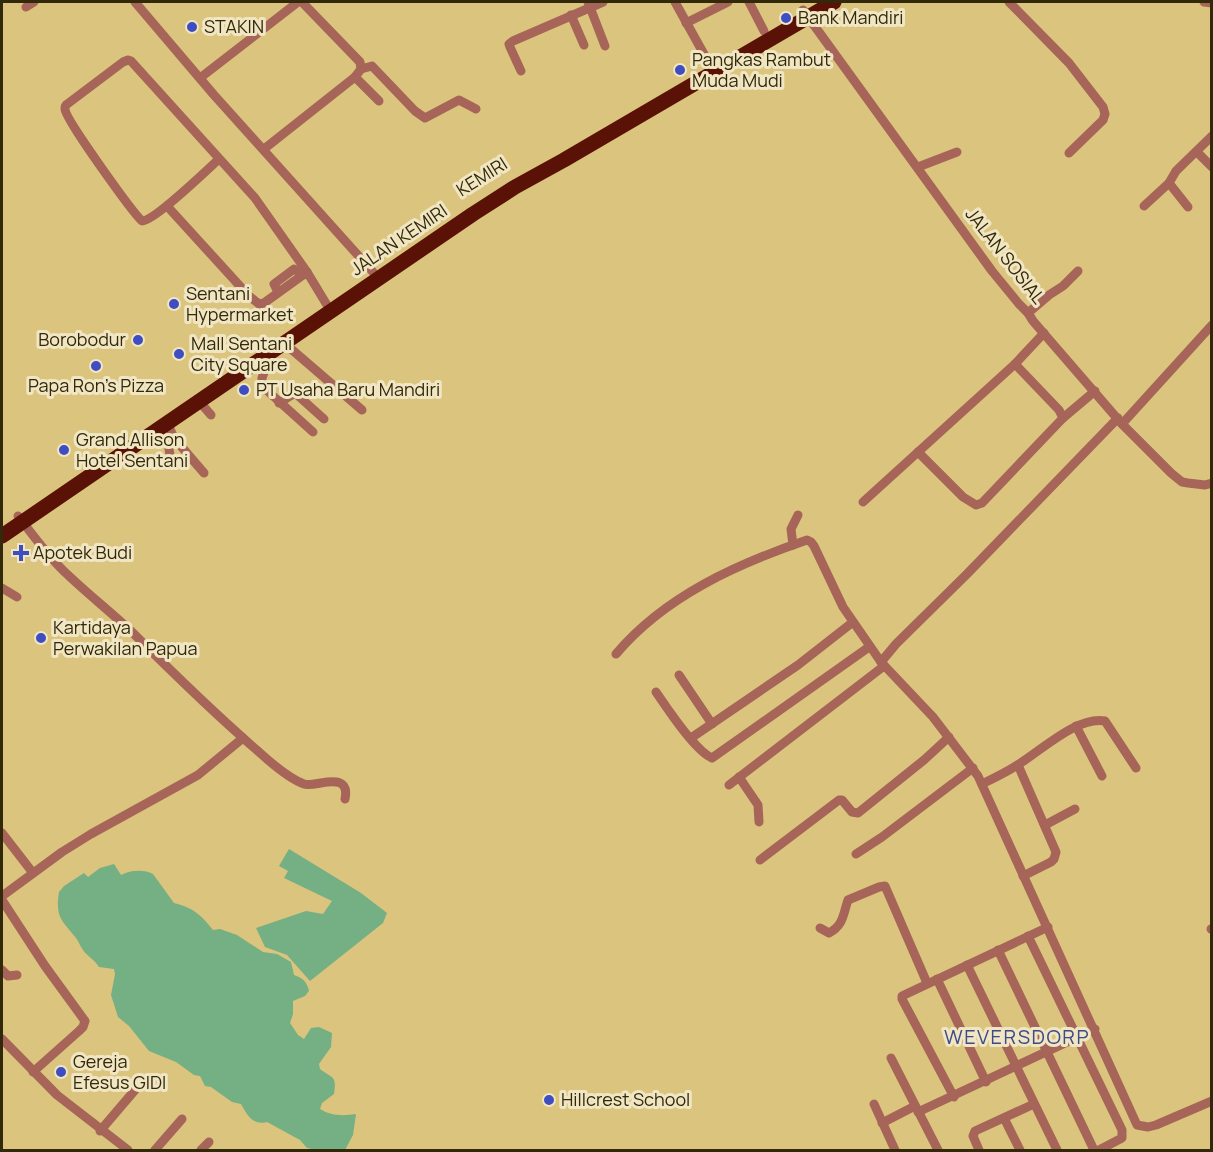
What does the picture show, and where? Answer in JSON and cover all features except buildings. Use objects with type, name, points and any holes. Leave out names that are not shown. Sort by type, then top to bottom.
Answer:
[{"type":"highway","name":"KEMIRI","points":[[2,527],[20,519],[328,307],[373,272],[490,194],[764,31],[806,13],[818,2]]},
{"type":"highway","name":"JALAN KEMIRI","points":[[2,536],[20,519],[168,422],[283,342],[328,307],[435,238],[515,187],[564,160],[806,13],[834,2]]},
{"type":"street","points":[[135,2],[373,272]]},
{"type":"street","points":[[200,78],[298,2]]},
{"type":"street","points":[[317,2],[305,5],[360,62],[358,73],[379,101]]},
{"type":"street","points":[[520,71],[509,44],[572,15],[589,4],[603,2]]},
{"type":"street","points":[[675,2],[710,65]]},
{"type":"street","points":[[686,23],[728,2]]},
{"type":"street","points":[[749,2],[764,31]]},
{"type":"street","points":[[1009,2],[1069,63],[1103,107],[1105,114],[1103,120],[1069,153]]},
{"type":"street","points":[[1204,2],[1212,3]]},
{"type":"street","points":[[589,4],[605,46]]},
{"type":"street","name":"JALAN SOSIAL","points":[[806,13],[1002,284],[1120,421],[1182,482],[1196,485],[1212,483]]},
{"type":"street","points":[[572,15],[584,45]]},
{"type":"street","points":[[219,159],[148,221],[140,219],[88,148],[65,109],[69,101],[123,62],[131,61],[255,198],[328,307]]},
{"type":"street","points":[[264,149],[358,73],[372,66],[415,111],[425,118],[459,100],[476,109]]},
{"type":"street","points":[[1144,206],[1169,183],[1176,171],[1212,136]]},
{"type":"street","points":[[918,167],[957,152]]},
{"type":"street","points":[[1197,152],[1212,167]]},
{"type":"street","points":[[1169,183],[1188,207]]},
{"type":"street","points":[[167,206],[259,304],[264,303],[305,273]]},
{"type":"street","points":[[1028,313],[1078,271]]},
{"type":"street","points":[[729,785],[882,664],[896,644],[1212,326]]},
{"type":"street","points":[[863,502],[1014,364],[1044,333]]},
{"type":"street","points":[[283,342],[362,410]]},
{"type":"street","points":[[261,357],[266,367],[262,386],[313,432]]},
{"type":"street","points":[[1014,364],[1059,410],[1063,418]]},
{"type":"street","points":[[918,452],[963,497],[979,505],[1063,418],[1095,392]]},
{"type":"street","points":[[279,403],[295,393],[324,419]]},
{"type":"street","points":[[198,400],[211,415]]},
{"type":"street","points":[[168,422],[174,438],[204,473]]},
{"type":"street","points":[[171,461],[169,449],[174,438]]},
{"type":"street","points":[[793,545],[791,529],[798,515]]},
{"type":"street","points":[[20,519],[61,569],[131,631],[190,690],[243,738],[276,765],[303,783],[309,785],[332,780],[338,783],[345,788],[345,799]]},
{"type":"street","points":[[616,654],[635,633],[652,619],[699,587],[741,566],[793,545],[807,540],[812,542],[843,607],[869,647],[949,737],[973,768],[982,784],[1137,1125],[1148,1127],[1156,1125],[1212,1101]]},
{"type":"street","points":[[2,588],[16,597]]},
{"type":"street","points":[[691,738],[798,665],[853,622]]},
{"type":"street","points":[[656,692],[708,758],[714,758],[869,647]]},
{"type":"street","points":[[679,675],[712,724]]},
{"type":"street","points":[[982,784],[1018,765],[1076,726],[1095,719],[1105,721],[1136,768]]},
{"type":"street","points":[[1076,726],[1102,776]]},
{"type":"street","points":[[760,860],[838,800],[842,800],[852,812],[858,813],[949,737]]},
{"type":"street","points":[[33,1072],[79,1031],[85,1021],[45,966],[2,898],[33,873],[91,834],[198,775],[243,738]]},
{"type":"street","points":[[1018,765],[1056,856],[1050,862],[1023,876]]},
{"type":"street","points":[[856,854],[973,768]]},
{"type":"street","points":[[739,777],[758,805],[759,822]]},
{"type":"street","points":[[1045,825],[1075,809]]},
{"type":"street","points":[[2,833],[33,873]]},
{"type":"street","points":[[820,928],[830,933],[837,929],[845,916],[848,900],[885,886],[927,983]]},
{"type":"street","points":[[954,1097],[902,999],[906,993],[1048,927]]},
{"type":"street","points":[[1028,936],[1123,1134],[1117,1142],[1099,1150]]},
{"type":"street","points":[[998,950],[1094,1150]]},
{"type":"street","points":[[966,965],[1057,1150]]},
{"type":"street","points":[[2,970],[8,976],[17,975]]},
{"type":"street","points":[[937,979],[986,1082]]},
{"type":"street","points":[[882,1122],[954,1097],[1095,1029]]},
{"type":"street","points":[[2,1039],[70,1107],[128,1150]]},
{"type":"street","points":[[891,1058],[938,1150]]},
{"type":"street","points":[[100,1131],[135,1090]]},
{"type":"street","points":[[874,1104],[895,1150]]},
{"type":"street","points":[[979,1150],[973,1133],[1034,1104]]},
{"type":"street","points":[[1004,1118],[1020,1150]]},
{"type":"street","points":[[155,1150],[182,1119]]},
{"type":"street","points":[[201,1150],[209,1142]]},
{"type":"green space","points":[[289,849],[361,893],[387,913],[383,923],[310,981],[287,955],[265,947],[256,928],[306,911],[323,914],[332,901],[284,878],[288,871],[279,866]]},
{"type":"green space","points":[[114,864],[121,875],[137,871],[153,874],[174,903],[196,913],[213,930],[220,929],[237,935],[263,952],[277,954],[291,962],[294,975],[304,981],[309,991],[305,996],[293,1001],[290,1023],[298,1035],[304,1039],[311,1028],[319,1027],[332,1033],[331,1047],[319,1064],[320,1069],[334,1080],[335,1088],[334,1094],[322,1103],[320,1109],[338,1115],[356,1114],[353,1135],[345,1150],[307,1148],[300,1140],[267,1122],[254,1121],[241,1104],[232,1102],[211,1087],[205,1086],[200,1076],[194,1075],[176,1062],[149,1051],[129,1026],[118,1017],[111,995],[114,969],[99,967],[85,952],[63,922],[58,908],[59,892],[64,886],[84,873],[88,877],[100,868]]},
{"type":"place","name":"Bank Mandiri","points":[[786,18]]},
{"type":"place","name":"STAKIN","points":[[192,27]]},
{"type":"place","name":"Pangkas Rambut Muda Mudi","points":[[680,70]]},
{"type":"place","name":"Sentani Hypermarket","points":[[174,304]]},
{"type":"place","name":"Borobodur","points":[[138,340]]},
{"type":"place","name":"Mall Sentani City Square","points":[[179,354]]},
{"type":"place","name":"Papa Ron's Pizza","points":[[96,366]]},
{"type":"place","name":"PT Usaha Baru Mandiri","points":[[244,390]]},
{"type":"place","name":"Grand Allison Hotel Sentani","points":[[64,450]]},
{"type":"place","name":"Apotek Budi","points":[[21,553]]},
{"type":"place","name":"Kartidaya Perwakilan Papua","points":[[41,638]]},
{"type":"place","name":"Gereja Efesus GIDI","points":[[61,1072]]},
{"type":"place","name":"Hillcrest School","points":[[549,1100]]},
{"type":"district","name":"WEVERSDORP","points":[[1017,1037]]}]
